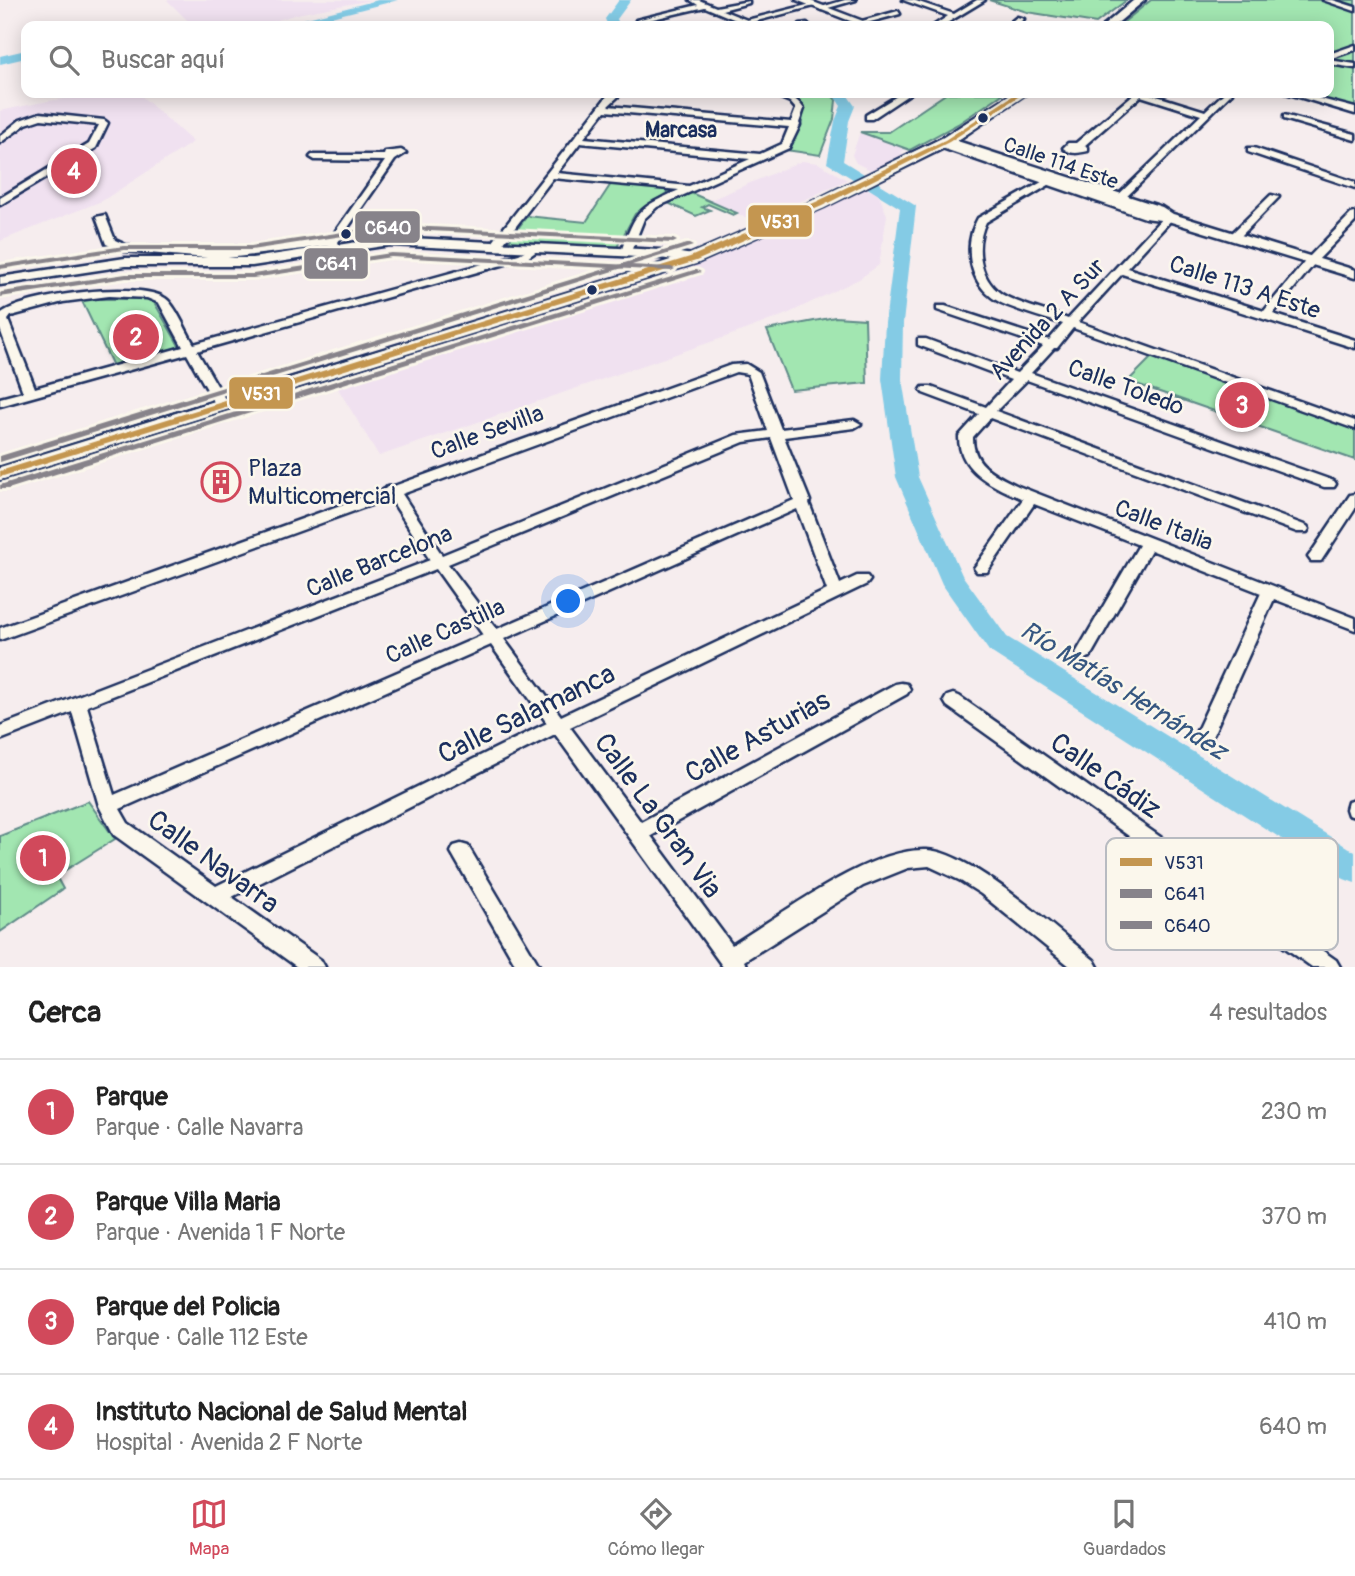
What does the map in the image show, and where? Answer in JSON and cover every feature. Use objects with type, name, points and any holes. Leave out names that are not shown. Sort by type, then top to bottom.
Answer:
[{"type":"main road","points":[[1117,21],[1140,0]]},
{"type":"main road","points":[[0,474],[693,259],[856,186],[943,143],[1013,98]]},
{"type":"street","points":[[693,0],[744,21]]},
{"type":"street","points":[[800,0],[854,21]]},
{"type":"street","points":[[750,21],[853,0]]},
{"type":"street","points":[[906,0],[954,16]]},
{"type":"street","points":[[946,21],[982,0]]},
{"type":"street","points":[[1326,0],[1355,9]]},
{"type":"street","points":[[715,9],[747,2]]},
{"type":"street","points":[[640,20],[706,5]]},
{"type":"street","points":[[867,21],[898,13]]},
{"type":"street","points":[[1334,57],[1355,47]]},
{"type":"street","points":[[1334,60],[1355,66]]},
{"type":"street","points":[[496,245],[613,98]]},
{"type":"street","points":[[626,252],[642,214],[668,197],[786,146],[800,109],[793,100],[787,98]]},
{"type":"street","points":[[869,117],[899,98]]},
{"type":"street","points":[[1079,145],[1134,98]]},
{"type":"street","points":[[1156,98],[1207,114]]},
{"type":"street","points":[[1117,200],[1223,98]]},
{"type":"street","points":[[1308,98],[1355,111]]},
{"type":"street","points":[[603,108],[796,125]]},
{"type":"street","points":[[0,140],[23,122],[40,116],[104,123],[93,146],[0,202]]},
{"type":"street","points":[[1287,117],[1355,138]]},
{"type":"street","points":[[580,141],[765,157]]},
{"type":"street","name":"Calle 114 Este","points":[[943,143],[1355,274]]},
{"type":"street","points":[[1251,150],[1353,182]]},
{"type":"street","points":[[0,281],[125,262],[252,262],[335,245],[393,157],[315,157]]},
{"type":"street","points":[[552,175],[691,188]]},
{"type":"street","points":[[1052,179],[982,220],[976,229],[974,264],[985,286],[1000,298],[1355,425]]},
{"type":"street","points":[[1234,237],[1274,197]]},
{"type":"street","points":[[1266,316],[1311,261],[1355,216]]},
{"type":"street","points":[[101,217],[110,242],[136,249],[219,256],[390,241],[626,252],[693,259]]},
{"type":"street","name":"Avenida 2 A Sur","points":[[967,453],[966,436],[1169,217]]},
{"type":"street","points":[[0,401],[523,257],[536,248]]},
{"type":"street","name":"Calle 113 A Este","points":[[1122,270],[1355,344]]},
{"type":"street","points":[[30,393],[2,319],[15,311],[88,294],[158,297],[163,301],[223,406]]},
{"type":"street","points":[[941,308],[1053,345]]},
{"type":"street","name":"Calle Toledo","points":[[922,342],[1329,484]]},
{"type":"street","name":"Calle Sevilla","points":[[0,634],[735,368],[746,368],[753,372],[774,432]]},
{"type":"street","points":[[927,390],[1302,529]]},
{"type":"street","name":"Calle Barcelona","points":[[0,733],[439,562],[741,438],[854,424]]},
{"type":"street","points":[[774,432],[803,501],[835,592]]},
{"type":"street","name":"Calle Italia","points":[[967,453],[972,462],[1004,485],[1355,624]]},
{"type":"street","name":"Calle La Gran Via","points":[[392,490],[439,562],[496,636],[733,963]]},
{"type":"street","points":[[982,568],[1032,497]]},
{"type":"street","name":"Calle Castilla","points":[[107,806],[803,501]]},
{"type":"street","points":[[1316,557],[1353,507]]},
{"type":"street","points":[[1084,653],[1148,543]]},
{"type":"street","name":"Calle Salamanca","points":[[215,896],[560,724],[862,580]]},
{"type":"street","points":[[1203,737],[1270,591]]},
{"type":"street","name":"Calle Asturias","points":[[639,833],[901,689]]},
{"type":"street","name":"Calle Cádiz","points":[[953,701],[1147,838]]},
{"type":"street","name":"Calle Navarra","points":[[78,704],[107,806],[127,834],[314,967]]},
{"type":"street","points":[[461,852],[529,967]]},
{"type":"street","points":[[733,963],[877,867],[910,859],[928,858],[947,863],[981,885],[1087,967]]},
{"type":"street","name":"Calle Cádiz","points":[[1305,950],[1329,967]]},
{"type":"shaded area","points":[[167,0],[371,0],[297,14],[275,21],[188,21]]},
{"type":"shaded area","points":[[72,98],[144,98],[193,142],[102,201],[0,241],[0,111]]},
{"type":"shaded area","points":[[860,132],[908,149],[900,152],[904,154],[872,171],[856,163],[852,155]]},
{"type":"shaded area","points":[[802,161],[818,163],[847,180],[757,222],[708,201]]},
{"type":"shaded area","points":[[864,188],[878,193],[887,215],[879,265],[859,279],[787,314],[734,334],[379,456],[332,379],[676,272]]},
{"type":"green space","points":[[989,0],[1127,0],[1099,21],[1027,12]]},
{"type":"green space","points":[[1151,0],[1355,0],[1355,108],[1316,98],[1334,98],[1334,21],[1125,21]]},
{"type":"green space","points":[[795,98],[836,100],[834,119],[820,155],[786,150],[802,123],[803,104]]},
{"type":"green space","points":[[940,98],[997,98],[958,124],[910,150],[860,132],[889,132]]},
{"type":"green space","points":[[611,184],[671,190],[635,214],[616,249],[508,242],[527,216],[586,222]]},
{"type":"green space","points":[[691,193],[737,213],[733,215],[708,204],[702,207],[710,210],[696,216],[668,203]]},
{"type":"green space","points":[[81,299],[146,299],[154,302],[181,349],[114,368]]},
{"type":"green space","points":[[835,317],[865,319],[867,383],[791,390],[767,330]]},
{"type":"green space","points":[[1152,357],[1355,430],[1355,460],[1128,381]]},
{"type":"green space","points":[[88,801],[115,839],[56,876],[63,889],[0,932],[0,836]]},
{"type":"waterway","name":"Río Matías Hernández","points":[[303,21],[392,0]]},
{"type":"waterway","name":"Río Matías Hernández","points":[[612,21],[625,0]]},
{"type":"waterway","name":"Río Matías Hernández","points":[[0,60],[21,55]]},
{"type":"waterway","name":"Río Matías Hernández","points":[[842,98],[848,106],[842,121],[835,163],[908,206],[894,323],[892,379],[907,477],[951,578],[998,644],[1306,838]]},
{"type":"waterway","name":"Río Matías Hernández","points":[[1338,858],[1355,869]]},
{"type":"transit line","name":"V531","points":[[0,474],[693,259],[819,204],[947,141],[1013,98]]},
{"type":"transit line","name":"C640","points":[[0,267],[124,248],[251,248],[389,227],[673,241]]},
{"type":"transit line","name":"C640","points":[[0,459],[689,246]]},
{"type":"transit line","name":"C641","points":[[2,295],[126,276],[253,276],[391,255],[671,269]]},
{"type":"transit line","name":"C641","points":[[4,487],[697,272]]},
{"type":"place","name":"Instituto Nacional de Salud Mental","points":[[74,171]]},
{"type":"place","name":"Parque Villa Maria","points":[[136,337]]},
{"type":"place","name":"Parque del Policia","points":[[1242,405]]},
{"type":"place","name":"Plaza Multicomercial","points":[[221,482]]},
{"type":"place","name":"Parque","points":[[43,858]]},
{"type":"district","name":"Marcasa","points":[[681,130]]}]
